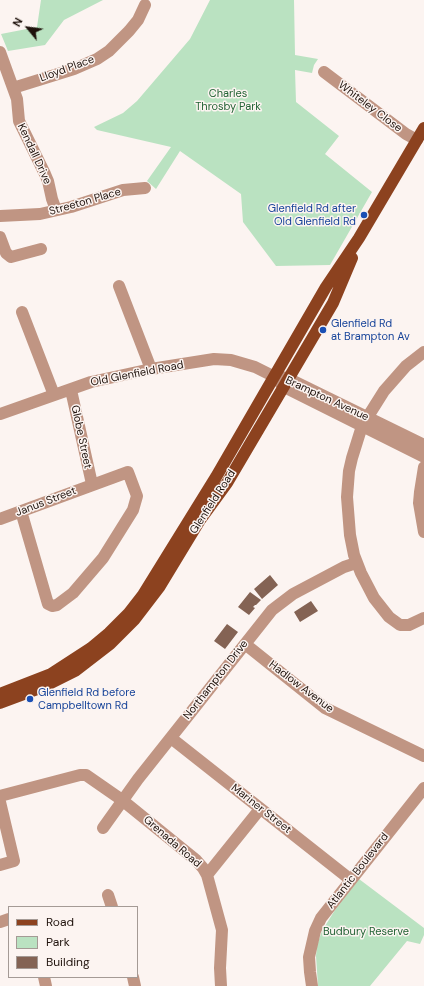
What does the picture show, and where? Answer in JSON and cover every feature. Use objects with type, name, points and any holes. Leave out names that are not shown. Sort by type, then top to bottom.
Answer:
[{"type":"main road","name":"Glenfield Road","points":[[0,694],[51,674],[72,662],[109,634],[129,613],[143,595],[179,539],[326,287],[359,238],[424,128]]},
{"type":"main road","name":"Glenfield Road","points":[[0,703],[43,687],[75,671],[110,644],[134,620],[160,586],[200,520],[227,483],[286,383],[333,303],[359,238]]},
{"type":"street","name":"Lloyd Place","points":[[13,88],[85,65],[97,59],[109,51],[129,32],[138,20],[145,5]]},
{"type":"street","name":"Kendall Drive","points":[[0,52],[17,99],[19,121],[48,181],[56,210]]},
{"type":"street","name":"Whiteley Close","points":[[324,72],[406,134],[417,140]]},
{"type":"street","name":"Streeton Place","points":[[0,216],[40,214],[70,208],[123,190],[145,188]]},
{"type":"street","points":[[0,237],[6,253],[11,257],[41,250]]},
{"type":"street","points":[[119,286],[151,369]]},
{"type":"street","points":[[22,312],[54,395]]},
{"type":"street","points":[[424,352],[398,374],[381,394],[365,422],[352,458],[349,471],[347,497],[350,535],[356,563],[374,598],[389,617],[400,625],[410,625],[424,618]]},
{"type":"street","name":"Old Glenfield Road","points":[[0,414],[91,382],[151,369],[214,359],[231,360],[255,367],[274,377]]},
{"type":"street","name":"Brampton Avenue","points":[[274,377],[287,378],[286,383],[365,422],[424,457]]},
{"type":"street","name":"Globe Street","points":[[71,390],[92,484]]},
{"type":"street","name":"Brampton Avenue","points":[[365,422],[424,445]]},
{"type":"street","points":[[424,467],[419,503],[424,532]]},
{"type":"street","name":"Janus Street","points":[[0,519],[21,511],[92,484],[128,472],[137,496],[133,510],[103,558],[73,593],[57,606],[48,604],[21,511]]},
{"type":"street","name":"Northampton Drive","points":[[103,828],[122,800],[272,610],[294,594],[344,567],[356,563]]},
{"type":"street","name":"Hadlow Avenue","points":[[245,644],[325,708],[424,756]]},
{"type":"street","name":"Mariner Street","points":[[171,738],[351,880]]},
{"type":"street","name":"Grenada Road","points":[[0,796],[80,775],[86,775],[122,800],[196,860],[207,875],[222,930],[220,968],[221,986]]},
{"type":"street","name":"Atlantic Boulevard","points":[[312,986],[309,958],[315,931],[321,918],[424,788]]},
{"type":"street","points":[[0,802],[14,861],[0,865]]},
{"type":"street","points":[[207,875],[260,809]]},
{"type":"street","points":[[108,895],[112,906]]},
{"type":"green space","points":[[41,0],[103,0],[64,20],[45,45],[8,51],[1,34],[37,27]]},
{"type":"green space","name":"Charles Throsby Park","points":[[210,0],[294,0],[295,55],[318,59],[314,65],[312,73],[295,70],[296,102],[339,136],[325,154],[372,192],[330,265],[276,266],[243,222],[241,194],[180,151],[156,189],[147,181],[171,147],[97,130],[94,127],[123,113],[137,101],[190,39]]},
{"type":"green space","name":"Budbury Reserve","points":[[359,879],[424,928],[424,935],[420,944],[407,941],[370,986],[318,986],[316,956],[317,945],[322,931],[335,910]]},
{"type":"building","points":[[270,575],[278,585],[262,599],[254,589]]},
{"type":"building","points":[[250,592],[261,600],[253,607],[255,608],[249,615],[238,607]]},
{"type":"building","points":[[311,601],[318,611],[300,622],[294,612]]},
{"type":"building","points":[[227,624],[238,632],[225,649],[214,641]]},
{"type":"place","name":"Glenfield Rd after Old Glenfield Rd","points":[[364,215]]},
{"type":"place","name":"Glenfield Rd at Brampton Av","points":[[323,330]]},
{"type":"place","name":"Glenfield Rd before Campbelltown Rd","points":[[30,699]]}]
